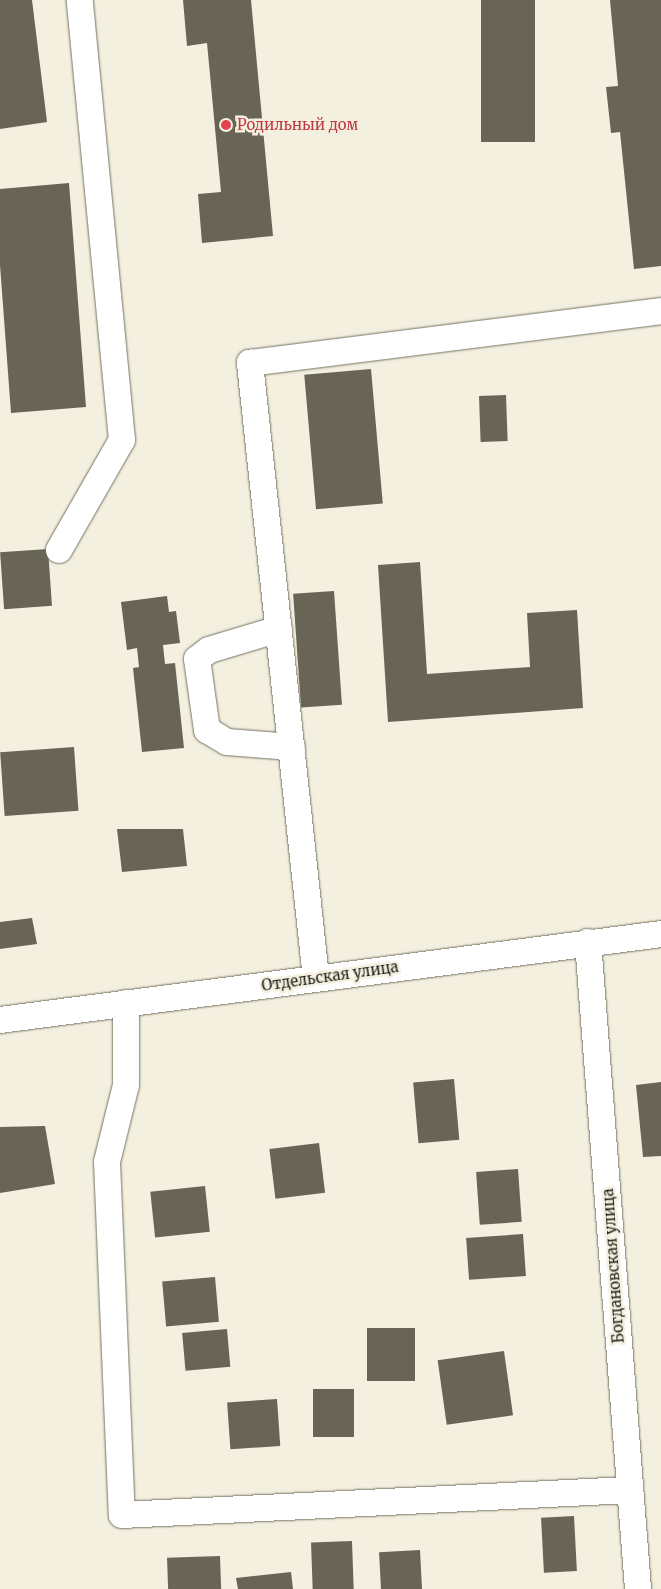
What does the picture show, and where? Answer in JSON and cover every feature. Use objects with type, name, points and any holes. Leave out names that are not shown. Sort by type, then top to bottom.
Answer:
[{"type":"street","points":[[59,550],[122,440],[80,0]]},
{"type":"street","points":[[316,978],[250,363],[661,311]]},
{"type":"street","points":[[279,629],[209,650],[197,659],[207,730],[227,742],[292,747]]},
{"type":"street","name":"Отдельская улица","points":[[0,1020],[661,934]]},
{"type":"street","name":"Богдановская улица","points":[[588,942],[638,1589]]},
{"type":"street","points":[[126,1003],[126,1085],[107,1162],[122,1515],[630,1490]]},
{"type":"building","points":[[0,0],[32,0],[47,122],[0,129]]},
{"type":"building","points":[[183,0],[251,0],[273,236],[202,243],[198,194],[221,192],[207,43],[187,46]]},
{"type":"building","points":[[481,0],[535,0],[535,142],[481,142]]},
{"type":"building","points":[[610,0],[661,0],[661,266],[634,269],[620,132],[611,133],[606,87],[618,86]]},
{"type":"building","points":[[69,183],[86,407],[11,413],[0,265],[0,189]]},
{"type":"building","points":[[371,369],[383,503],[316,509],[304,375]]},
{"type":"building","points":[[506,395],[508,441],[481,442],[479,396]]},
{"type":"building","points":[[48,549],[52,606],[4,609],[0,552]]},
{"type":"building","points":[[420,562],[427,674],[530,667],[527,613],[577,610],[583,708],[388,722],[378,565]]},
{"type":"building","points":[[334,591],[342,705],[301,708],[293,594]]},
{"type":"building","points":[[167,596],[169,612],[176,611],[180,643],[163,645],[165,664],[175,663],[184,748],[142,752],[133,668],[139,667],[137,648],[127,650],[121,602]]},
{"type":"building","points":[[74,747],[78,811],[5,816],[0,752]]},
{"type":"building","points":[[117,829],[183,829],[187,866],[122,872]]},
{"type":"building","points":[[32,918],[37,944],[0,949],[0,922]]},
{"type":"building","points":[[454,1079],[459,1140],[418,1143],[413,1083]]},
{"type":"building","points":[[661,1082],[661,1156],[643,1157],[636,1085]]},
{"type":"building","points":[[45,1126],[55,1184],[0,1193],[0,1127]]},
{"type":"building","points":[[319,1143],[325,1193],[275,1199],[269,1149]]},
{"type":"building","points":[[518,1169],[522,1222],[480,1225],[476,1172]]},
{"type":"building","points":[[205,1186],[210,1232],[155,1237],[150,1192]]},
{"type":"building","points":[[523,1234],[526,1276],[469,1280],[466,1238]]},
{"type":"building","points":[[215,1277],[219,1322],[166,1326],[162,1282]]},
{"type":"building","points":[[367,1328],[415,1328],[415,1381],[367,1381]]},
{"type":"building","points":[[227,1329],[230,1367],[185,1371],[182,1333]]},
{"type":"building","points":[[504,1351],[513,1415],[447,1425],[438,1360]]},
{"type":"building","points":[[313,1389],[354,1389],[354,1437],[313,1437]]},
{"type":"building","points":[[277,1399],[280,1446],[230,1449],[227,1402]]},
{"type":"building","points":[[574,1516],[577,1571],[544,1573],[541,1518]]},
{"type":"building","points":[[352,1541],[354,1589],[313,1589],[311,1542]]},
{"type":"building","points":[[420,1550],[422,1589],[381,1589],[379,1552]]},
{"type":"building","points":[[220,1556],[221,1589],[168,1589],[167,1558]]},
{"type":"building","points":[[291,1572],[293,1589],[238,1589],[236,1578]]},
{"type":"place","name":"Родильный дом","points":[[226,125]]}]
